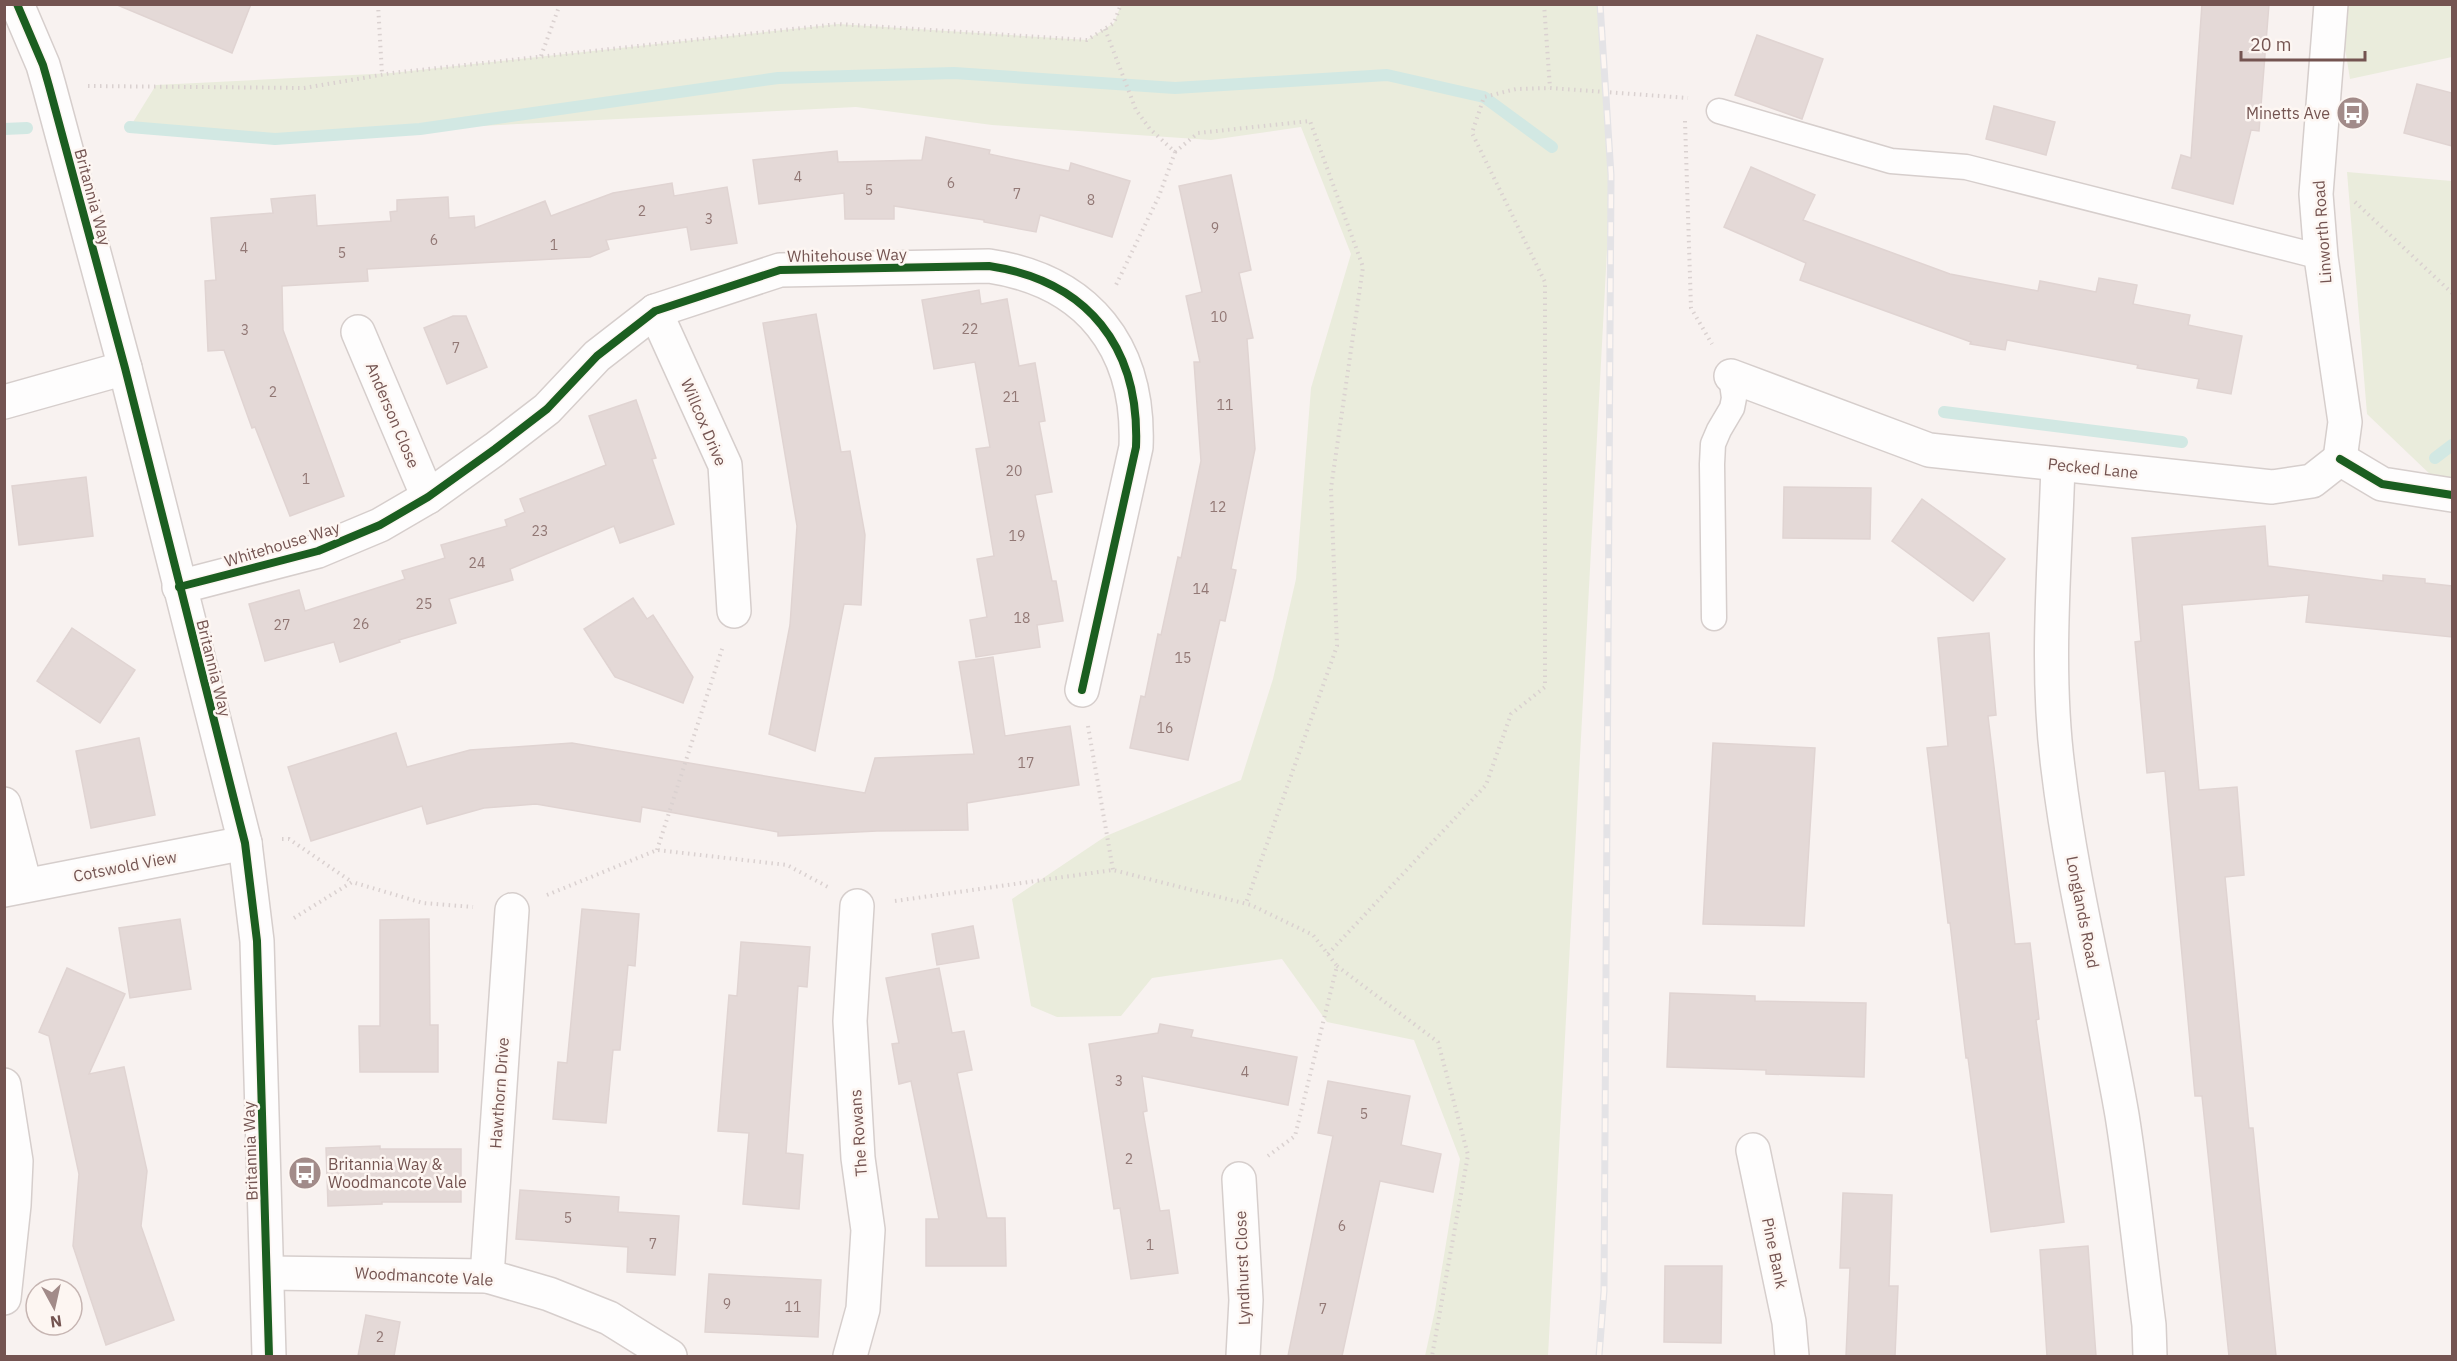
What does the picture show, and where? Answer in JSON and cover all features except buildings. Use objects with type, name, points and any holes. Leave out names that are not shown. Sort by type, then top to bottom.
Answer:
[{"type":"street","name":"Britannia Way","points":[[17,4],[43,64],[49,86],[124,368],[245,843],[257,941],[269,1356]]},
{"type":"street","name":"Linworth Road","points":[[2331,4],[2316,194],[2321,257],[2345,422],[2340,459]]},
{"type":"street","name":"Whitehouse Way","points":[[179,587],[318,551],[380,525],[428,497],[547,409],[597,356],[655,311],[780,270],[988,266],[1015,270],[1041,279],[1065,292],[1097,320],[1114,342],[1126,366],[1134,393],[1137,420],[1136,447],[1082,690]]},
{"type":"street","name":"Willcox Drive","points":[[655,311],[725,465],[734,611]]},
{"type":"street","name":"Anderson Close","points":[[358,332],[428,497]]},
{"type":"street","points":[[4,402],[124,368]]},
{"type":"street","name":"Pecked Lane","points":[[1731,376],[1929,450],[2272,487],[2312,481],[2340,459]]},
{"type":"street","points":[[2340,459],[2382,484],[2452,495]]},
{"type":"street","name":"Longlands Road","points":[[2058,465],[2053,693],[2058,766],[2076,881],[2122,1115],[2150,1325],[2150,1356]]},
{"type":"street","points":[[4,804],[15,887]]},
{"type":"street","name":"Cotswold View","points":[[15,887],[245,843]]},
{"type":"street","name":"The Rowans","points":[[850,1356],[863,1309],[868,1230],[858,1158],[850,1021],[857,906]]},
{"type":"street","name":"Hawthorn Drive","points":[[487,1276],[512,910]]},
{"type":"street","points":[[4,1085],[16,1161],[4,1298]]},
{"type":"street","name":"Pine Bank","points":[[1753,1150],[1789,1322],[1791,1356]]},
{"type":"street","name":"Lyndhurst Close","points":[[1239,1179],[1246,1300],[1243,1356]]},
{"type":"street","name":"Woodmancote Vale","points":[[267,1273],[487,1276],[549,1294],[609,1318],[670,1356]]},
{"type":"lane","points":[[1719,111],[1891,161],[1966,167],[2321,257]]},
{"type":"lane","points":[[1714,618],[1713,444],[1732,408],[1734,398],[1731,376]]},
{"type":"path","points":[[378,4],[382,74]]},
{"type":"path","points":[[541,57],[560,4]]},
{"type":"path","points":[[49,86],[156,85],[304,88],[382,74],[838,24],[1087,40],[1114,23],[1121,4]]},
{"type":"path","points":[[1544,4],[1550,88]]},
{"type":"path","points":[[1105,29],[1136,110],[1150,129],[1175,152]]},
{"type":"path","points":[[1328,954],[1486,785],[1511,714],[1545,687],[1545,282],[1472,133],[1484,97],[1516,89],[1550,88],[1684,98],[1702,97],[1719,111]]},
{"type":"path","points":[[1685,110],[1691,308],[1731,376]]},
{"type":"path","points":[[1097,320],[1159,196],[1175,152],[1198,133],[1310,121],[1363,267],[1331,488],[1337,646],[1246,903]]},
{"type":"path","points":[[2316,194],[2354,201],[2452,293]]},
{"type":"path","points":[[657,850],[734,611]]},
{"type":"path","points":[[1082,690],[1113,870]]},
{"type":"path","points":[[245,843],[289,839],[352,882]]},
{"type":"path","points":[[1337,966],[1438,1042],[1468,1155],[1432,1356]]},
{"type":"green space","points":[[1121,5],[1600,5],[1611,175],[1548,1356],[1425,1356],[1460,1159],[1414,1040],[1327,1022],[1282,959],[1152,978],[1121,1016],[1057,1017],[1031,1006],[1012,899],[1106,836],[1241,780],[1273,679],[1296,579],[1311,388],[1351,254],[1301,127],[1211,140],[992,125],[856,107],[420,129],[275,139],[130,127],[156,85],[392,73],[838,24],[1087,40],[1114,23]]},
{"type":"green space","points":[[2338,5],[2452,5],[2452,57],[2350,79]]},
{"type":"green space","points":[[2347,172],[2452,181],[2452,480],[2433,477],[2367,414]]},
{"type":"waterway","points":[[130,127],[275,139],[420,129],[778,78],[954,73],[1175,88],[1387,75],[1484,97],[1552,147]]},
{"type":"waterway","points":[[4,129],[27,128]]},
{"type":"waterway","points":[[1944,412],[2182,442]]},
{"type":"waterway","points":[[2435,458],[2452,445]]},
{"type":"railway","points":[[1599,1356],[1604,1291],[1611,175],[1600,4]]},
{"type":"cycle path","points":[[17,4],[43,65],[49,86],[125,368],[245,843],[257,941],[269,1356]]},
{"type":"cycle path","points":[[179,587],[318,551],[380,525],[428,497],[547,409],[597,356],[655,311],[780,270],[989,266],[1024,274],[1054,287],[1080,303],[1101,325],[1117,350],[1129,379],[1135,411],[1136,447],[1082,690]]},
{"type":"cycle path","points":[[2340,459],[2382,484],[2452,495]]},
{"type":"place","name":"Minetts Ave","points":[[2353,113]]},
{"type":"place","name":"Britannia Way & Woodmancote Vale","points":[[305,1173]]}]
